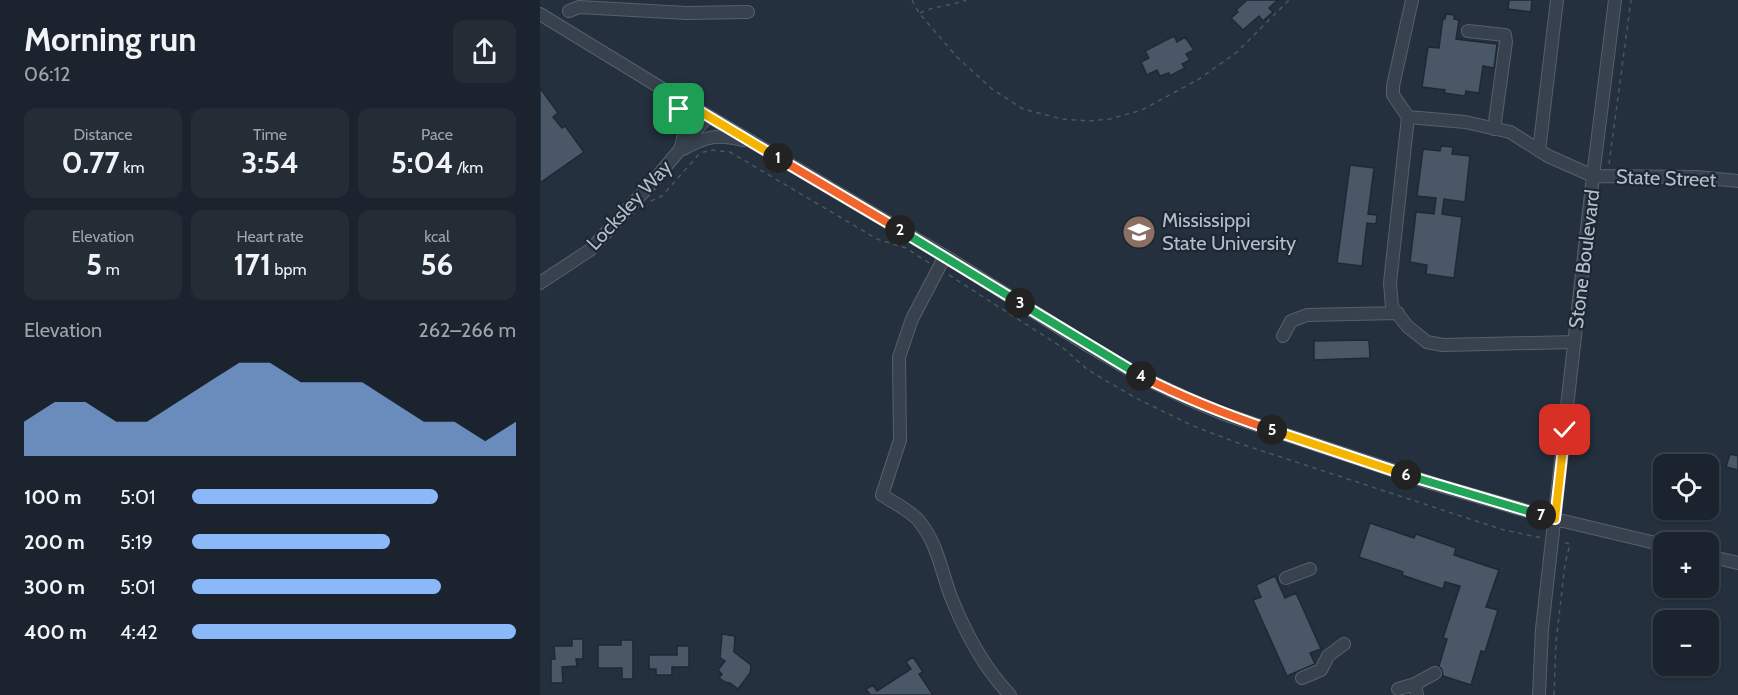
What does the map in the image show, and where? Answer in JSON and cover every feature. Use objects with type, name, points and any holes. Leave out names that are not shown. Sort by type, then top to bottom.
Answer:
[{"type":"street","points":[[1412,0],[1393,86],[1393,95],[1408,117],[1390,283],[1392,307],[1408,327],[1427,342],[1443,345],[1575,342]]},
{"type":"street","points":[[1539,151],[1557,0]]},
{"type":"street","name":"Stone Boulevard","points":[[1539,695],[1542,629],[1615,0]]},
{"type":"street","points":[[554,23],[571,5],[686,13],[748,12]]},
{"type":"street","points":[[540,14],[945,256],[1114,361],[1186,398],[1235,418],[1434,484],[1555,519],[1653,542]]},
{"type":"street","points":[[1468,31],[1505,34],[1506,42],[1494,129]]},
{"type":"street","points":[[671,94],[683,119],[684,138],[679,151]]},
{"type":"street","name":"Locksley Way","points":[[540,283],[590,250],[621,218],[708,116]]},
{"type":"street","points":[[1408,117],[1465,122],[1510,132],[1539,151],[1593,176]]},
{"type":"street","points":[[679,151],[717,135],[752,142]]},
{"type":"street","name":"State Street","points":[[1593,176],[1697,177],[1738,181]]},
{"type":"street","points":[[945,256],[912,319],[900,357],[900,440],[882,495],[918,520],[934,544],[961,621],[989,669],[1010,695]]},
{"type":"street","points":[[1283,336],[1291,321],[1307,315],[1398,313]]},
{"type":"street","points":[[1719,559],[1738,563]]},
{"type":"street","points":[[1286,578],[1310,569]]},
{"type":"street","points":[[1302,678],[1321,670],[1328,656],[1344,644]]},
{"type":"street","points":[[1398,689],[1416,690],[1435,673]]},
{"type":"path","points":[[912,0],[919,13],[957,57],[992,89],[1023,109],[1062,119],[1089,121],[1110,119],[1142,110],[1199,79],[1237,52],[1289,0]]},
{"type":"path","points":[[919,13],[966,0]]},
{"type":"path","points":[[1608,177],[1631,0]]},
{"type":"path","points":[[1554,695],[1556,642],[1565,564],[1570,544]]},
{"type":"building","points":[[1247,0],[1278,0],[1269,8],[1273,12],[1263,21],[1259,16],[1243,30],[1231,18]]},
{"type":"building","points":[[1509,0],[1532,0],[1531,12],[1508,9]]},
{"type":"building","points":[[1446,14],[1454,15],[1454,19],[1459,20],[1456,39],[1497,44],[1494,68],[1483,66],[1479,93],[1466,91],[1465,96],[1422,87],[1428,47],[1439,48],[1443,18],[1445,19]]},
{"type":"building","points":[[1174,36],[1177,42],[1185,37],[1194,50],[1186,54],[1190,60],[1182,64],[1185,68],[1170,76],[1169,73],[1160,76],[1157,70],[1147,75],[1141,62],[1149,58],[1145,51]]},
{"type":"building","points":[[540,88],[558,113],[553,117],[562,128],[565,126],[584,152],[540,183]]},
{"type":"building","points":[[1441,146],[1453,147],[1452,154],[1470,156],[1465,202],[1444,199],[1442,214],[1462,217],[1454,278],[1426,274],[1427,265],[1410,262],[1416,212],[1434,214],[1436,198],[1417,196],[1423,149],[1440,151]]},
{"type":"building","points":[[1350,165],[1374,168],[1368,214],[1377,215],[1376,224],[1367,223],[1362,266],[1337,263]]},
{"type":"building","points":[[1369,340],[1370,358],[1314,360],[1314,341]]},
{"type":"building","points":[[1730,454],[1738,456],[1738,470],[1726,467]]},
{"type":"building","points":[[1370,523],[1414,538],[1416,534],[1456,548],[1454,555],[1499,570],[1486,607],[1498,610],[1485,652],[1481,651],[1471,685],[1443,676],[1439,666],[1447,639],[1443,638],[1460,586],[1445,582],[1443,589],[1359,557]]},
{"type":"building","points":[[1275,576],[1285,598],[1296,593],[1321,649],[1310,653],[1315,664],[1287,676],[1253,600],[1261,597],[1256,585]]},
{"type":"building","points":[[722,634],[735,636],[734,652],[751,665],[750,673],[738,689],[719,678],[722,674],[718,670],[725,661],[720,658]]},
{"type":"building","points":[[572,639],[583,639],[583,659],[576,659],[577,666],[562,667],[563,683],[551,683],[551,659],[555,659],[554,646],[572,646]]},
{"type":"building","points":[[621,640],[633,640],[633,679],[622,679],[622,668],[598,668],[598,645],[621,645]]},
{"type":"building","points":[[677,646],[689,646],[689,667],[672,667],[672,675],[656,675],[656,669],[649,669],[649,655],[677,655]]},
{"type":"building","points":[[913,657],[923,672],[919,674],[933,695],[870,695],[866,689],[873,685],[877,691],[911,669],[906,662]]},
{"type":"place","name":"Mississippi State University","points":[[1139,232]]},
{"type":"route","points":[[679,109],[671,94],[945,256],[1142,377],[1224,414],[1434,484],[1555,519],[1565,430]]}]
